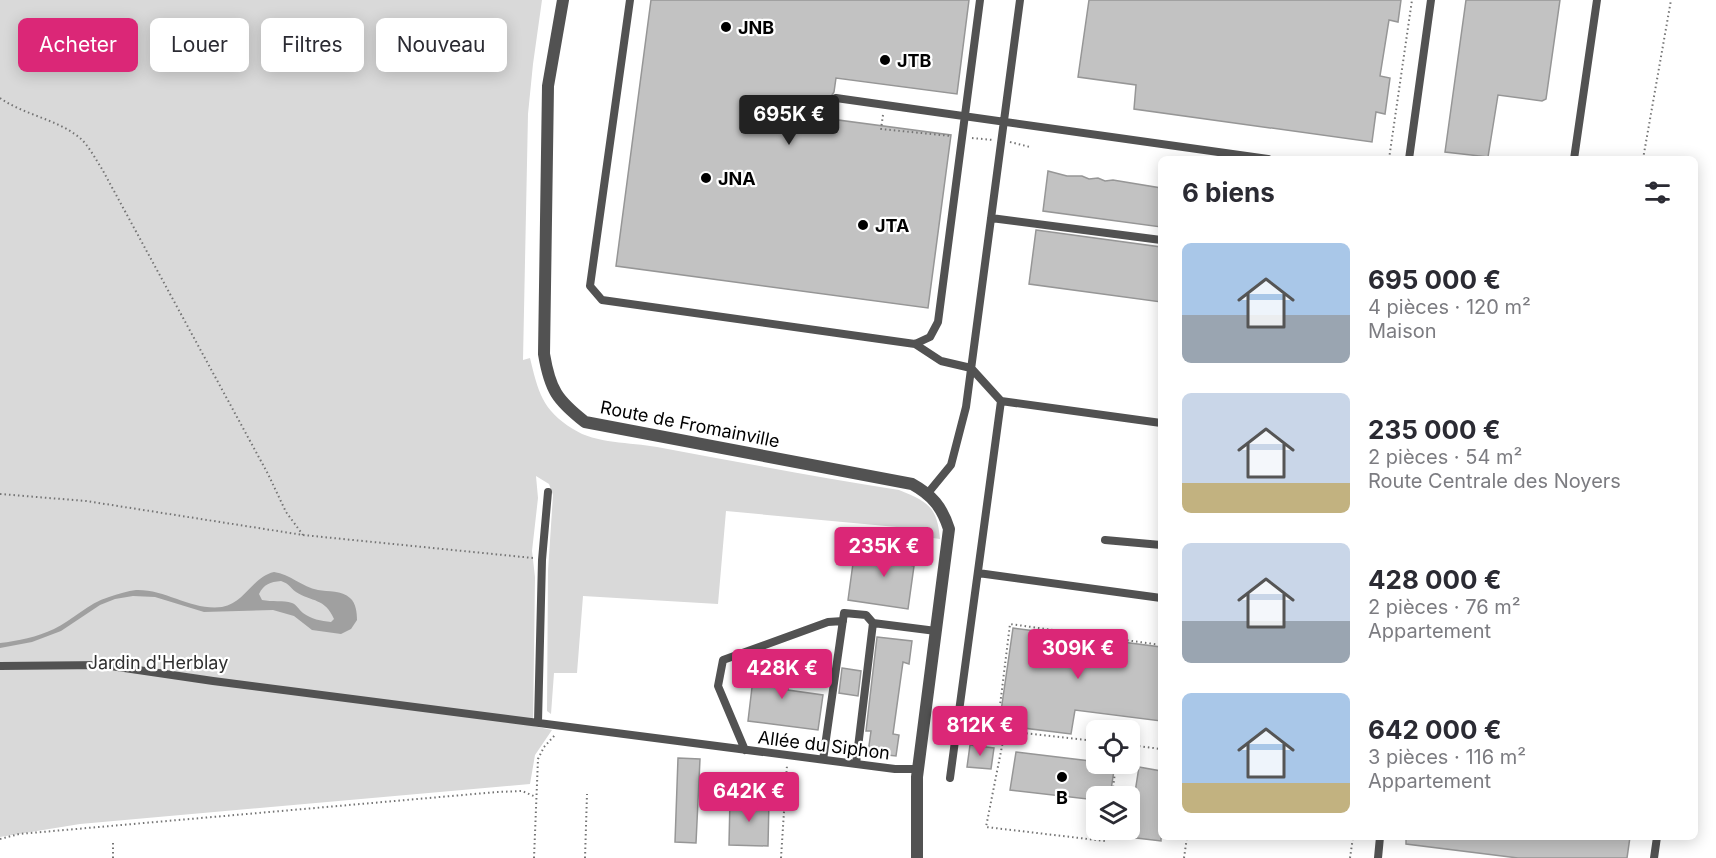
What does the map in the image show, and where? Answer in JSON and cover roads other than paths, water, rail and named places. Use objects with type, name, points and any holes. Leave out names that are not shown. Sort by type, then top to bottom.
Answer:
[{"type":"street","name":"Route de Fromainville","points":[[563,0],[548,86],[544,354],[549,380],[563,405],[585,422],[912,484],[928,493]]},
{"type":"street","points":[[917,858],[918,769],[949,529],[944,512],[928,493]]},
{"type":"lane","points":[[630,0],[590,286],[602,300],[915,345],[941,361],[971,368],[1001,401],[1158,423]]},
{"type":"lane","points":[[915,345],[930,337],[938,322],[980,0]]},
{"type":"lane","points":[[928,493],[951,465],[966,407],[1020,0]]},
{"type":"lane","points":[[1409,156],[1431,0]]},
{"type":"lane","points":[[1574,156],[1597,0]]},
{"type":"lane","points":[[836,98],[1247,156]]},
{"type":"lane","points":[[991,218],[1158,240]]},
{"type":"lane","points":[[950,778],[1001,401]]},
{"type":"lane","points":[[538,722],[542,560],[548,492]]},
{"type":"lane","points":[[1104,540],[1158,545]]},
{"type":"lane","points":[[978,573],[1158,598]]},
{"type":"lane","points":[[823,760],[844,613],[866,615],[873,623],[936,631]]},
{"type":"lane","points":[[745,750],[718,686],[723,660],[828,622],[843,621]]},
{"type":"lane","points":[[856,764],[873,623]]},
{"type":"lane","name":"Allée du Siphon","points":[[0,666],[104,665],[823,760],[895,769],[918,769]]},
{"type":"lane","points":[[1378,858],[1380,840]]},
{"type":"lane","points":[[1654,858],[1657,840]]},
{"type":"place","name":"JNB","points":[[726,27]]},
{"type":"place","name":"JTB","points":[[885,60]]},
{"type":"place","name":"JNA","points":[[706,178]]},
{"type":"place","name":"JTA","points":[[863,225]]},
{"type":"place","name":"B","points":[[1062,777]]},
{"type":"park label","name":"Jardin d'Herblay","points":[[158,662]]}]
